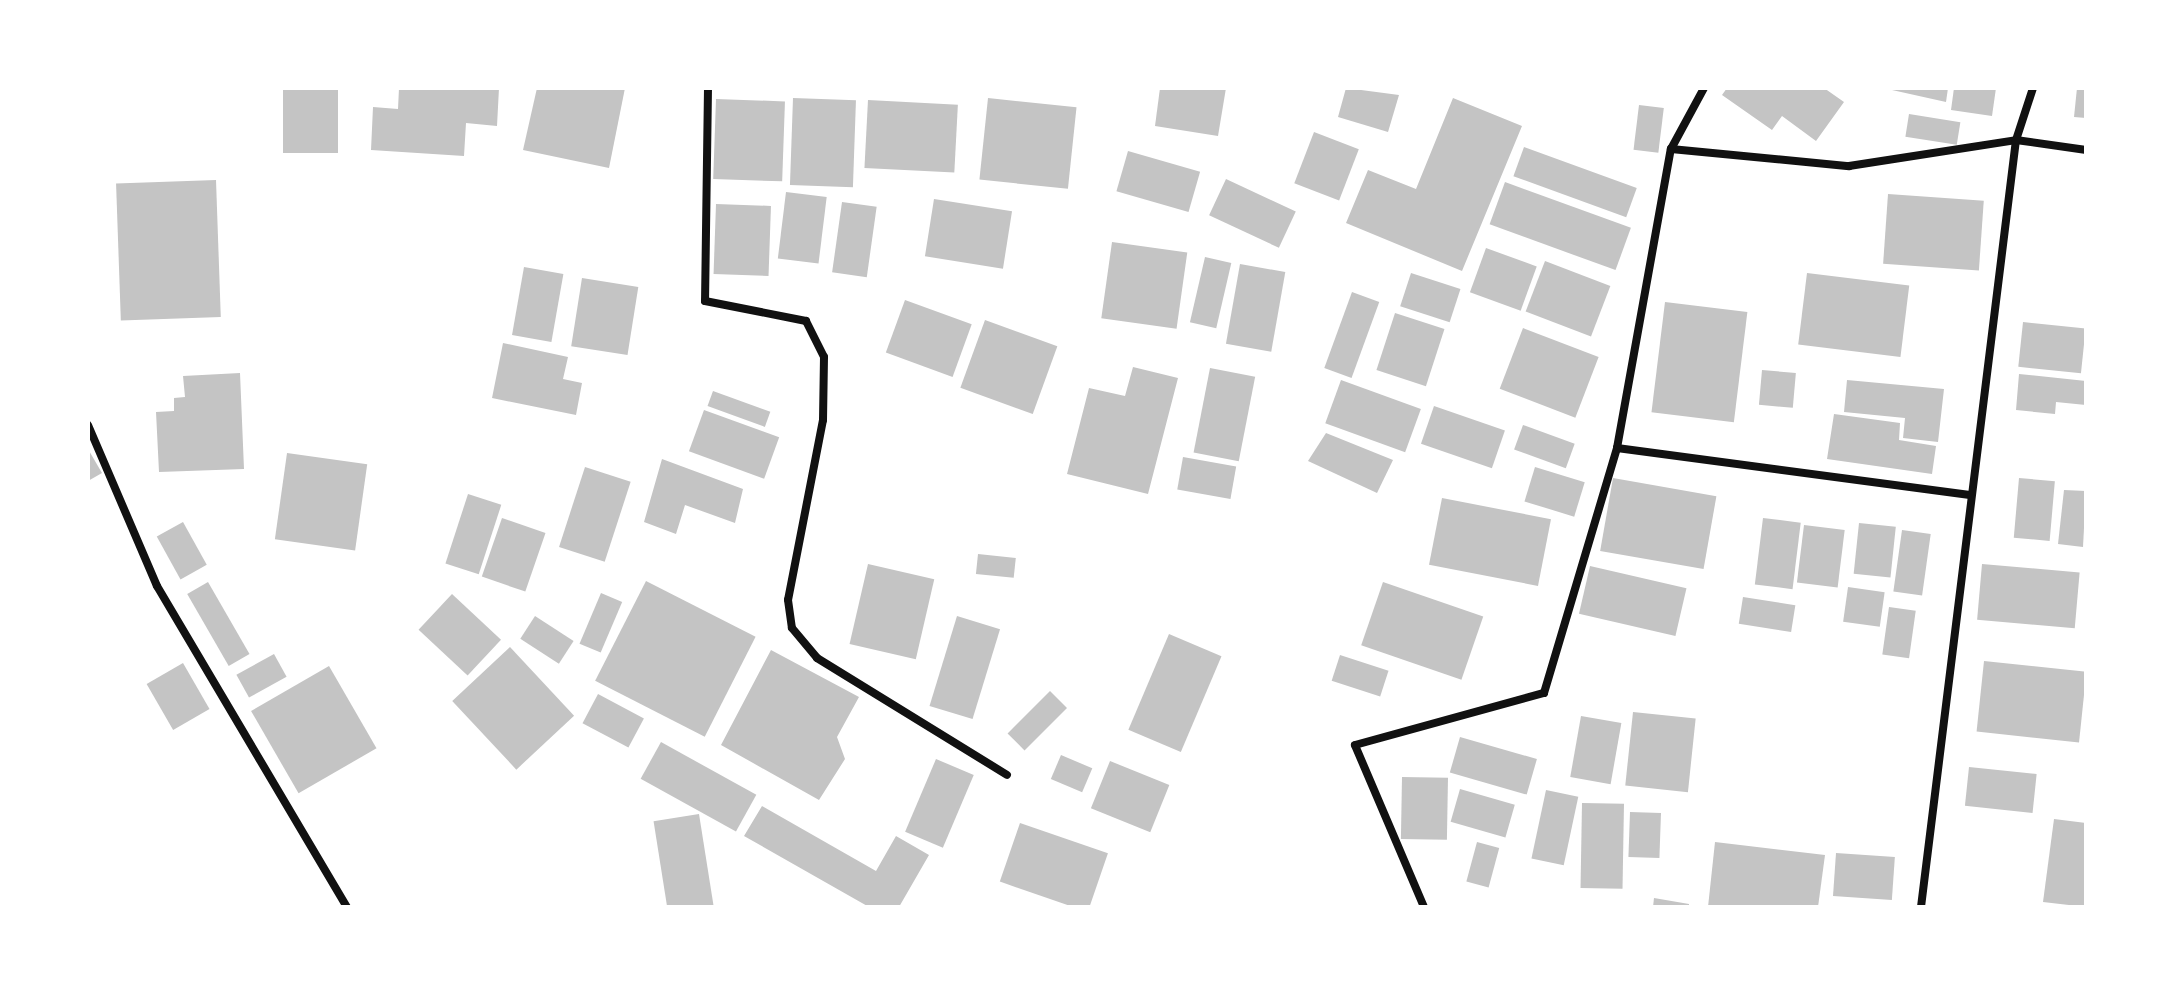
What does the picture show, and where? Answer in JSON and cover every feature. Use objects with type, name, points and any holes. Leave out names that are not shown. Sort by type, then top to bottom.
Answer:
[{"type":"street","points":[[708,88],[705,301],[806,321],[824,357],[823,420],[788,600],[792,628],[817,658],[1007,775]]},
{"type":"street","points":[[1424,907],[1355,745],[1544,693],[1617,448],[1671,149],[1704,88]]},
{"type":"street","points":[[1921,907],[2016,140],[2033,88]]},
{"type":"street","points":[[1671,149],[1849,166],[2016,140],[2086,150]]},
{"type":"street","points":[[88,425],[157,586],[347,907]]},
{"type":"street","points":[[1617,448],[1970,495]]},
{"type":"building","points":[[283,88],[338,88],[338,153],[283,153]]},
{"type":"building","points":[[399,88],[499,88],[497,126],[466,123],[464,156],[371,150],[373,107],[398,109]]},
{"type":"building","points":[[537,88],[625,88],[609,168],[523,150]]},
{"type":"building","points":[[1160,88],[1226,88],[1218,136],[1155,126]]},
{"type":"building","points":[[1346,88],[1399,95],[1388,132],[1338,117]]},
{"type":"building","points":[[1727,88],[1824,88],[1844,102],[1816,141],[1782,116],[1772,130],[1722,95]]},
{"type":"building","points":[[1883,88],[1948,88],[1946,102]]},
{"type":"building","points":[[1954,88],[1996,88],[1992,116],[1951,110]]},
{"type":"building","points":[[2077,88],[2086,88],[2086,118],[2074,117]]},
{"type":"building","points":[[793,98],[856,100],[853,187],[790,185]]},
{"type":"building","points":[[988,98],[1077,107],[1068,189],[979,180]]},
{"type":"building","points":[[1453,98],[1522,126],[1462,271],[1346,223],[1368,170],[1416,189]]},
{"type":"building","points":[[716,99],[785,101],[782,181],[713,179]]},
{"type":"building","points":[[868,100],[958,105],[954,173],[864,168]]},
{"type":"building","points":[[1639,105],[1664,108],[1658,153],[1634,150]]},
{"type":"building","points":[[1909,114],[1960,122],[1957,145],[1905,137]]},
{"type":"building","points":[[1314,132],[1359,149],[1339,201],[1294,183]]},
{"type":"building","points":[[1524,147],[1637,188],[1626,217],[1513,176]]},
{"type":"building","points":[[1128,151],[1200,172],[1189,212],[1116,191]]},
{"type":"building","points":[[1226,179],[1296,212],[1279,248],[1209,215]]},
{"type":"building","points":[[216,180],[221,317],[121,320],[116,183]]},
{"type":"building","points":[[1505,182],[1631,228],[1616,270],[1490,224]]},
{"type":"building","points":[[786,192],[827,197],[819,263],[778,259]]},
{"type":"building","points":[[1888,194],[1984,201],[1979,271],[1883,264]]},
{"type":"building","points":[[934,199],[1012,211],[1003,269],[925,256]]},
{"type":"building","points":[[842,202],[877,207],[867,277],[832,272]]},
{"type":"building","points":[[716,204],[771,206],[769,276],[714,274]]},
{"type":"building","points":[[1112,242],[1187,253],[1177,329],[1101,318]]},
{"type":"building","points":[[1486,248],[1537,266],[1521,311],[1470,292]]},
{"type":"building","points":[[1205,257],[1231,263],[1216,328],[1190,322]]},
{"type":"building","points":[[1545,261],[1610,286],[1591,336],[1526,311]]},
{"type":"building","points":[[1240,264],[1285,272],[1271,352],[1226,344]]},
{"type":"building","points":[[524,267],[563,274],[551,342],[512,335]]},
{"type":"building","points":[[1411,273],[1460,289],[1450,322],[1400,306]]},
{"type":"building","points":[[1807,273],[1909,286],[1900,357],[1798,344]]},
{"type":"building","points":[[582,278],[638,287],[628,355],[571,346]]},
{"type":"building","points":[[1352,292],[1379,302],[1352,378],[1324,368]]},
{"type":"building","points":[[905,300],[972,324],[953,377],[886,353]]},
{"type":"building","points":[[1665,302],[1747,312],[1734,422],[1651,412]]},
{"type":"building","points":[[1395,313],[1444,329],[1426,386],[1376,370]]},
{"type":"building","points":[[985,320],[1057,346],[1033,414],[960,388]]},
{"type":"building","points":[[2023,322],[2086,329],[2081,373],[2018,367]]},
{"type":"building","points":[[1523,328],[1599,357],[1575,418],[1500,389]]},
{"type":"building","points":[[503,343],[568,357],[563,379],[582,383],[576,415],[492,398]]},
{"type":"building","points":[[1133,367],[1178,378],[1148,494],[1067,474],[1089,388],[1125,396]]},
{"type":"building","points":[[1210,368],[1255,377],[1239,461],[1194,452]]},
{"type":"building","points":[[1762,370],[1796,373],[1793,408],[1759,405]]},
{"type":"building","points":[[240,373],[244,469],[159,472],[156,412],[174,411],[174,398],[185,397],[183,376]]},
{"type":"building","points":[[2019,374],[2086,381],[2086,405],[2056,402],[2055,414],[2016,410]]},
{"type":"building","points":[[1341,380],[1421,409],[1405,452],[1325,423]]},
{"type":"building","points":[[1847,380],[1944,389],[1938,442],[1903,438],[1905,418],[1844,412]]},
{"type":"building","points":[[713,391],[770,412],[765,427],[708,406]]},
{"type":"building","points":[[1434,406],[1505,430],[1492,468],[1421,444]]},
{"type":"building","points":[[704,410],[779,437],[764,479],[689,451]]},
{"type":"building","points":[[1834,414],[1900,423],[1899,440],[1936,446],[1932,474],[1827,459]]},
{"type":"building","points":[[1523,425],[1575,444],[1566,468],[1514,449]]},
{"type":"building","points":[[1326,433],[1393,460],[1377,493],[1308,461]]},
{"type":"building","points":[[88,449],[102,473],[88,481]]},
{"type":"building","points":[[287,453],[367,464],[355,550],[275,539]]},
{"type":"building","points":[[1183,457],[1236,466],[1230,499],[1177,489]]},
{"type":"building","points":[[662,459],[743,489],[735,523],[685,505],[676,534],[644,522]]},
{"type":"building","points":[[585,467],[631,482],[605,562],[559,547]]},
{"type":"building","points":[[1535,467],[1585,482],[1574,517],[1524,501]]},
{"type":"building","points":[[1613,478],[1716,496],[1704,569],[1600,551]]},
{"type":"building","points":[[2019,478],[2055,481],[2050,541],[2014,538]]},
{"type":"building","points":[[2064,490],[2086,491],[2083,547],[2058,544]]},
{"type":"building","points":[[468,494],[501,505],[479,574],[445,563]]},
{"type":"building","points":[[1442,498],[1551,519],[1538,586],[1429,565]]},
{"type":"building","points":[[502,518],[545,533],[525,592],[482,577]]},
{"type":"building","points":[[1763,518],[1801,523],[1793,589],[1755,585]]},
{"type":"building","points":[[183,522],[207,565],[181,579],[157,537]]},
{"type":"building","points":[[1859,523],[1896,527],[1890,578],[1854,574]]},
{"type":"building","points":[[1804,525],[1845,530],[1838,588],[1797,583]]},
{"type":"building","points":[[1902,530],[1931,534],[1922,595],[1893,591]]},
{"type":"building","points":[[978,554],[1016,558],[1014,578],[976,574]]},
{"type":"building","points":[[868,564],[934,579],[916,659],[850,644]]},
{"type":"building","points":[[1982,564],[2080,573],[2075,628],[1977,620]]},
{"type":"building","points":[[1590,566],[1686,588],[1675,636],[1579,614]]},
{"type":"building","points":[[646,581],[756,637],[705,737],[595,681]]},
{"type":"building","points":[[208,582],[250,654],[229,666],[187,594]]},
{"type":"building","points":[[1383,582],[1483,617],[1461,680],[1361,645]]},
{"type":"building","points":[[1848,587],[1885,592],[1880,627],[1843,622]]},
{"type":"building","points":[[601,593],[622,602],[601,653],[580,644]]},
{"type":"building","points":[[452,594],[501,640],[468,676],[419,630]]},
{"type":"building","points":[[1743,597],[1795,605],[1791,632],[1739,624]]},
{"type":"building","points":[[1889,607],[1916,611],[1909,658],[1882,655]]},
{"type":"building","points":[[535,616],[574,641],[559,664],[520,639]]},
{"type":"building","points":[[957,616],[1000,629],[973,719],[930,706]]},
{"type":"building","points":[[1169,634],[1221,656],[1181,752],[1128,730]]},
{"type":"building","points":[[510,647],[574,716],[516,770],[452,701]]},
{"type":"building","points":[[771,650],[859,697],[837,737],[845,759],[819,800],[721,745]]},
{"type":"building","points":[[274,654],[287,677],[249,698],[236,675]]},
{"type":"building","points":[[1340,655],[1389,671],[1380,696],[1332,681]]},
{"type":"building","points":[[1984,661],[2086,672],[2079,742],[1977,732]]},
{"type":"building","points":[[183,663],[210,709],[173,730],[147,684]]},
{"type":"building","points":[[329,666],[377,748],[299,793],[251,711]]},
{"type":"building","points":[[1050,691],[1067,708],[1025,750],[1008,733]]},
{"type":"building","points":[[598,694],[644,718],[628,748],[583,723]]},
{"type":"building","points":[[1633,712],[1696,719],[1688,792],[1625,786]]},
{"type":"building","points":[[1581,716],[1621,723],[1611,784],[1570,777]]},
{"type":"building","points":[[1460,737],[1537,759],[1527,795],[1450,773]]},
{"type":"building","points":[[661,742],[756,795],[736,832],[641,779]]},
{"type":"building","points":[[1061,755],[1092,768],[1082,792],[1051,779]]},
{"type":"building","points":[[936,759],[974,775],[943,848],[905,832]]},
{"type":"building","points":[[1110,761],[1169,785],[1150,832],[1091,808]]},
{"type":"building","points":[[1969,767],[2037,774],[2033,813],[1965,806]]},
{"type":"building","points":[[1402,777],[1448,778],[1447,840],[1401,839]]},
{"type":"building","points":[[1460,789],[1515,805],[1505,837],[1451,822]]},
{"type":"building","points":[[1546,790],[1578,797],[1564,865],[1531,858]]},
{"type":"building","points":[[1582,803],[1624,804],[1623,889],[1581,888]]},
{"type":"building","points":[[762,806],[876,871],[896,836],[929,855],[899,907],[869,907],[744,836]]},
{"type":"building","points":[[1630,812],[1661,813],[1659,858],[1628,857]]},
{"type":"building","points":[[699,814],[714,907],[667,907],[654,821]]},
{"type":"building","points":[[2054,819],[2086,823],[2086,907],[2043,902]]},
{"type":"building","points":[[1020,823],[1108,853],[1089,907],[1074,907],[1000,882]]},
{"type":"building","points":[[1477,842],[1499,848],[1489,888],[1466,882]]},
{"type":"building","points":[[1715,842],[1825,855],[1818,907],[1708,907]]},
{"type":"building","points":[[1836,853],[1895,857],[1892,900],[1833,896]]},
{"type":"building","points":[[1654,898],[1689,904],[1689,907],[1653,907]]}]
